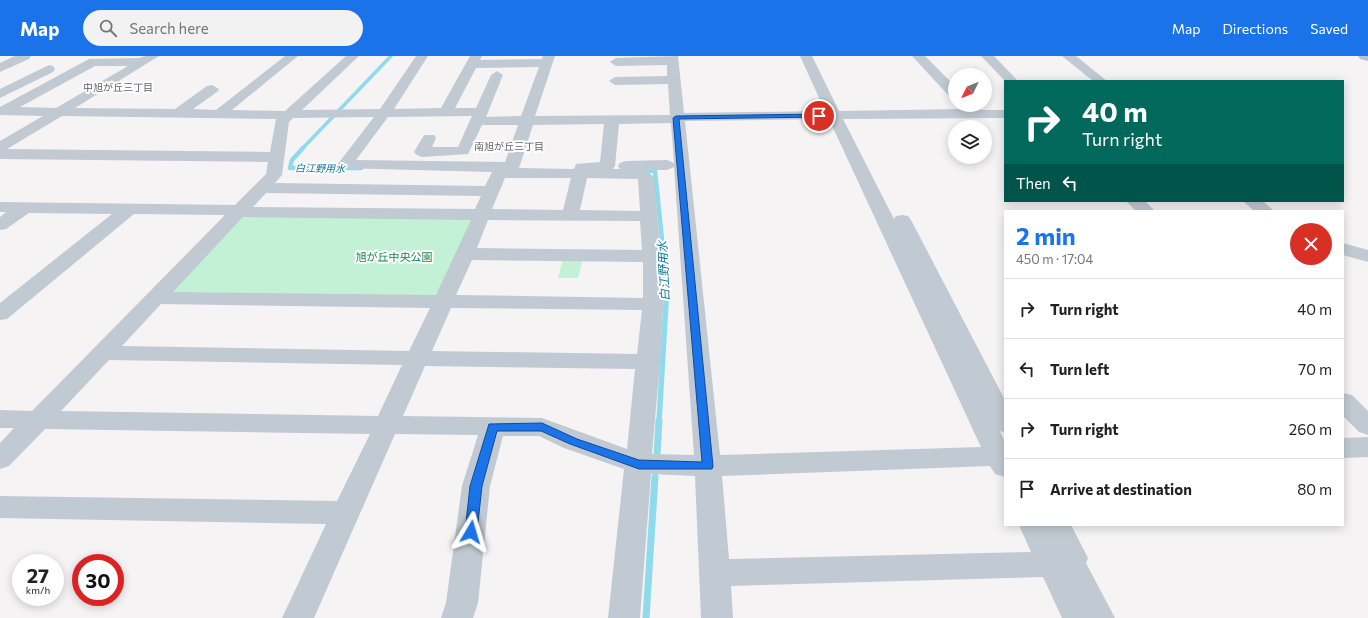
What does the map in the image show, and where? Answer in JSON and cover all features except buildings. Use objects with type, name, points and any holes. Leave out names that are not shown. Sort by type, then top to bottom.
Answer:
[{"type":"main road","points":[[1364,56],[1368,57]]},
{"type":"street","points":[[0,68],[25,56]]},
{"type":"street","points":[[219,114],[292,56]]},
{"type":"street","points":[[0,459],[274,175],[282,121],[352,56]]},
{"type":"street","points":[[422,56],[384,113],[345,165],[511,170],[582,170],[641,174],[646,177],[654,287],[649,362],[624,618]]},
{"type":"street","points":[[806,56],[842,116],[1004,422]]},
{"type":"street","points":[[0,419],[386,426],[542,427],[574,441],[639,464],[708,466],[1003,459],[842,116],[816,56]]},
{"type":"street","points":[[918,56],[948,87]]},
{"type":"street","points":[[987,56],[1011,80]]},
{"type":"street","points":[[1068,56],[1100,80]]},
{"type":"street","points":[[616,62],[672,58],[676,118],[708,466],[717,618]]},
{"type":"street","points":[[1,111],[93,62],[148,59]]},
{"type":"street","points":[[0,147],[148,59]]},
{"type":"street","points":[[445,113],[474,60],[548,60],[511,170]]},
{"type":"street","points":[[0,94],[61,63]]},
{"type":"street","points":[[429,138],[422,152],[463,151],[497,75]]},
{"type":"street","points":[[615,81],[674,80]]},
{"type":"street","points":[[179,113],[212,89]]},
{"type":"street","points":[[1,111],[219,114],[445,113],[527,120],[612,120],[842,116],[948,110]]},
{"type":"street","points":[[992,112],[1004,114]]},
{"type":"street","points":[[607,166],[612,120]]},
{"type":"street","points":[[0,154],[277,157]]},
{"type":"street","points":[[582,170],[607,166],[667,165]]},
{"type":"street","points":[[298,618],[465,254],[499,173],[511,170]]},
{"type":"street","points":[[570,216],[582,170]]},
{"type":"street","points":[[260,188],[491,191]]},
{"type":"street","points":[[376,213],[391,190]]},
{"type":"street","points":[[1136,202],[1145,210]]},
{"type":"street","points":[[1253,202],[1264,210]]},
{"type":"street","points":[[0,207],[482,215],[649,216]]},
{"type":"street","points":[[0,225],[25,207]]},
{"type":"street","points":[[0,314],[129,209]]},
{"type":"street","points":[[1344,249],[1368,256]]},
{"type":"street","points":[[465,254],[652,256]]},
{"type":"street","points":[[155,298],[653,304]]},
{"type":"street","points":[[101,353],[649,362]]},
{"type":"street","points":[[1344,403],[1368,426]]},
{"type":"street","points":[[457,618],[462,603],[476,486],[492,427]]},
{"type":"street","points":[[1344,448],[1368,447]]},
{"type":"street","points":[[0,506],[346,513]]},
{"type":"street","points":[[1033,526],[1078,618]]},
{"type":"street","points":[[1057,526],[1073,558],[1072,564],[1099,618]]},
{"type":"street","points":[[714,572],[1052,564]]},
{"type":"green space","name":"旭が丘中央公園","points":[[239,216],[471,217],[473,221],[439,294],[433,298],[172,294],[169,288]]},
{"type":"green space","points":[[563,259],[583,259],[578,278],[558,278]]},
{"type":"waterway","name":"白江野用水","points":[[302,149],[391,56]]},
{"type":"waterway","name":"白江野用水","points":[[303,148],[292,160],[290,168],[361,168]]},
{"type":"waterway","name":"白江野用水","points":[[639,171],[655,171],[665,269]]},
{"type":"waterway","name":"白江野用水","points":[[659,422],[667,285],[665,268]]},
{"type":"waterway","name":"白江野用水","points":[[657,455],[659,421]]},
{"type":"waterway","name":"白江野用水","points":[[646,618],[655,477]]},
{"type":"district","name":"中旭が丘三丁目","points":[[118,87]]},
{"type":"district","name":"南旭が丘三丁目","points":[[509,146]]},
{"type":"route","points":[[471,532],[476,486],[492,427],[542,427],[574,441],[639,464],[708,466],[676,118],[819,116]]}]
